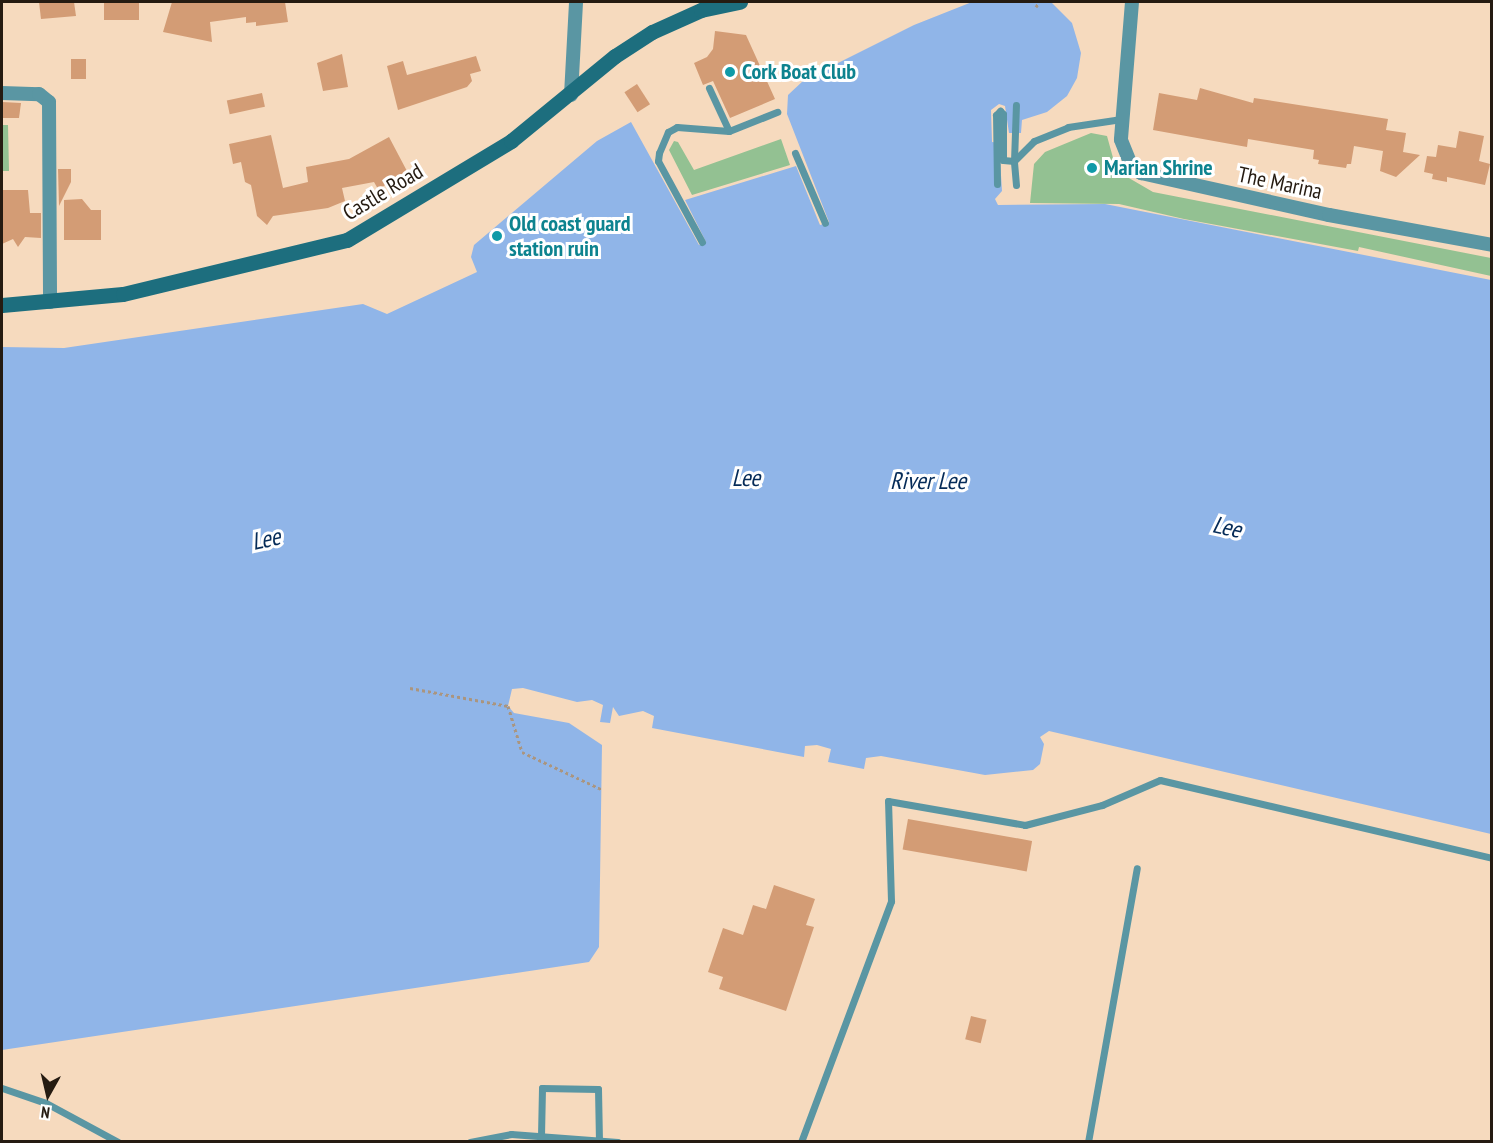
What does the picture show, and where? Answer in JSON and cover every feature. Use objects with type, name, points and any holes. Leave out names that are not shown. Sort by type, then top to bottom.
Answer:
[{"type":"main road","name":"Castle Road","points":[[2,305],[134,292],[347,240],[511,141],[571,95],[615,56],[652,32],[701,10],[740,2]]},
{"type":"street","points":[[571,95],[576,2]]},
{"type":"street","name":"The Marina","points":[[1131,2],[1121,119],[1121,140],[1131,165],[1154,177],[1491,245]]},
{"type":"street","points":[[2,93],[39,94],[49,102],[50,302]]},
{"type":"lane","points":[[709,88],[729,131]]},
{"type":"lane","points":[[1016,185],[1014,161],[1017,105]]},
{"type":"lane","points":[[997,184],[996,115],[1000,111],[1004,114],[1003,160],[1014,161]]},
{"type":"lane","points":[[702,242],[658,161],[668,132],[677,127],[729,131],[777,112]]},
{"type":"lane","points":[[1014,161],[1034,141],[1051,132],[1121,119]]},
{"type":"lane","points":[[795,153],[825,223]]},
{"type":"lane","points":[[801,1142],[891,901],[888,801],[1025,825],[1102,805],[1160,780],[1491,858]]},
{"type":"lane","points":[[1088,1142],[1137,868]]},
{"type":"lane","points":[[2,1088],[46,1103],[118,1142]]},
{"type":"lane","points":[[541,1136],[542,1088],[598,1089],[598,1140]]},
{"type":"lane","points":[[470,1142],[511,1134],[618,1142]]},
{"type":"path","points":[[1036,7],[1039,2]]},
{"type":"path","points":[[410,688],[508,706],[522,752],[603,790]]},
{"type":"green space","points":[[2,125],[8,125],[9,171],[2,171]]},
{"type":"green space","points":[[1091,133],[1107,136],[1115,165],[1122,174],[1153,192],[1491,258],[1491,276],[1359,247],[1358,251],[1184,219],[1119,204],[1030,203],[1034,164],[1045,152]]},
{"type":"green space","points":[[781,139],[790,165],[692,195],[669,150],[674,141],[678,142],[694,170]]},
{"type":"water","name":"River Lee","points":[[972,2],[1051,2],[1072,23],[1081,53],[1077,78],[1067,96],[1047,112],[1022,120],[1021,133],[1009,133],[1005,106],[999,104],[991,110],[992,142],[999,143],[1002,191],[995,199],[998,205],[1105,204],[1491,280],[1491,834],[1049,731],[1040,737],[1044,744],[1040,764],[1033,770],[985,775],[881,756],[866,758],[864,769],[828,762],[831,749],[817,745],[805,746],[804,757],[652,728],[654,716],[643,711],[619,716],[613,707],[610,723],[600,722],[603,705],[592,700],[577,702],[523,688],[512,689],[508,706],[514,713],[569,723],[602,745],[599,947],[589,962],[2,1050],[2,347],[64,348],[363,304],[387,314],[477,272],[471,257],[474,245],[597,141],[631,122],[699,245],[706,242],[685,200],[796,166],[820,225],[829,222],[787,114],[788,95],[804,80],[914,25]]},
{"type":"building","points":[[39,2],[74,2],[76,16],[41,19]]},
{"type":"building","points":[[104,2],[139,2],[139,20],[104,20]]},
{"type":"building","points":[[172,2],[285,2],[288,22],[256,26],[256,22],[246,23],[246,17],[210,22],[212,42],[163,32]]},
{"type":"building","name":"Cork Boat Club","points":[[715,31],[746,35],[775,99],[730,118],[713,81],[703,85],[694,63],[707,57],[713,49]]},
{"type":"building","points":[[342,54],[348,87],[323,91],[317,63]]},
{"type":"building","points":[[476,56],[481,71],[470,74],[472,81],[467,87],[398,110],[387,66],[403,61],[407,75]]},
{"type":"building","points":[[71,59],[86,59],[86,79],[71,79]]},
{"type":"building","points":[[637,84],[650,104],[637,112],[624,92]]},
{"type":"building","points":[[1200,88],[1253,103],[1254,98],[1388,119],[1386,130],[1406,133],[1403,152],[1420,155],[1396,177],[1380,171],[1383,151],[1354,146],[1351,164],[1347,164],[1346,168],[1318,164],[1319,160],[1313,159],[1314,150],[1248,139],[1247,147],[1153,130],[1159,93],[1197,100]]},
{"type":"building","points":[[262,93],[265,107],[230,114],[227,100]]},
{"type":"building","points":[[2,102],[21,103],[19,118],[2,118]]},
{"type":"building","points":[[1459,131],[1484,136],[1479,161],[1490,164],[1485,185],[1447,177],[1447,182],[1432,179],[1433,174],[1424,172],[1427,156],[1436,157],[1438,145],[1456,148]]},
{"type":"building","points":[[271,135],[283,188],[308,182],[306,167],[349,159],[389,137],[408,173],[378,189],[374,182],[342,188],[345,201],[328,208],[273,216],[267,225],[257,216],[251,185],[245,182],[241,162],[233,164],[229,144]]},
{"type":"building","points":[[58,169],[71,169],[71,182],[59,206]]},
{"type":"building","points":[[2,190],[28,190],[30,213],[41,213],[41,238],[25,237],[18,247],[13,239],[2,244]]},
{"type":"building","points":[[82,199],[91,210],[101,210],[101,240],[64,240],[64,200]]},
{"type":"building","points":[[908,819],[1032,841],[1027,871],[903,850]]},
{"type":"building","points":[[774,885],[815,899],[806,925],[814,927],[786,1011],[719,989],[723,977],[708,972],[723,928],[743,935],[753,905],[766,909]]},
{"type":"building","points":[[971,1016],[987,1020],[981,1043],[965,1039]]},
{"type":"place","name":"Cork Boat Club","points":[[730,72]]},
{"type":"place","name":"Marian Shrine","points":[[1092,168]]},
{"type":"place","name":"Old coast guard station ruin","points":[[497,236]]},
{"type":"water label","name":"Lee","points":[[746,478]]},
{"type":"water label","name":"Lee","points":[[1227,527]]},
{"type":"water label","name":"Lee","points":[[266,539]]}]
